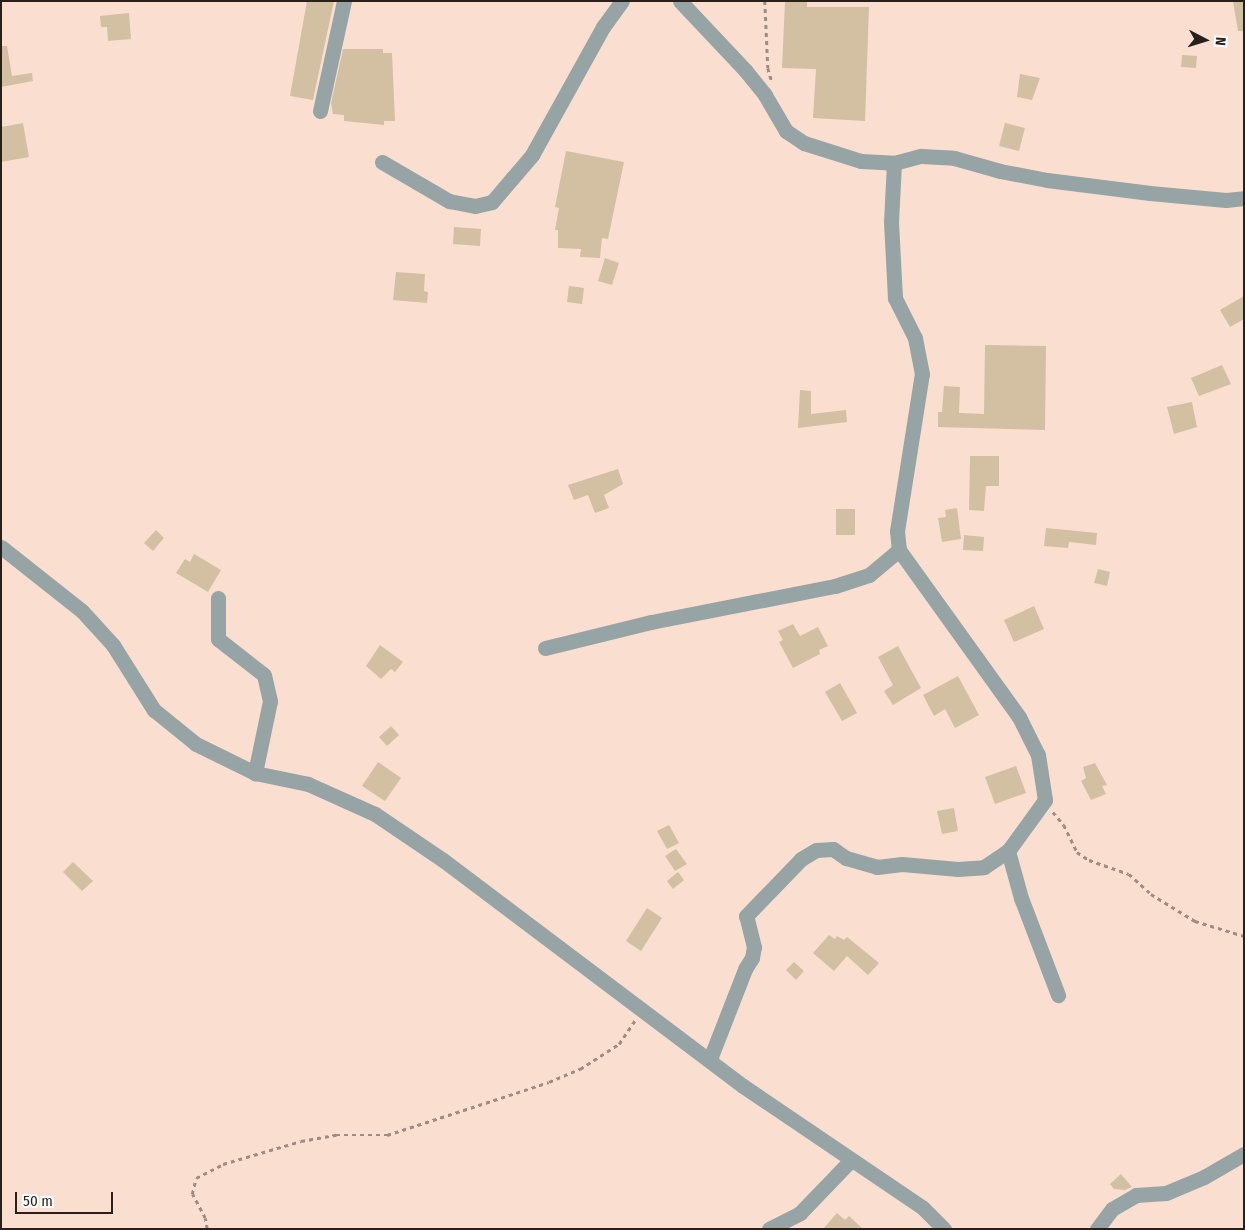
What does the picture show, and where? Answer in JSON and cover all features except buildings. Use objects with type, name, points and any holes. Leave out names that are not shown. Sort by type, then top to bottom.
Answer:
[{"type":"street","points":[[320,111],[344,1]]},
{"type":"street","points":[[382,162],[449,200],[475,206],[492,202],[532,155],[603,27],[622,1]]},
{"type":"street","points":[[680,1],[765,94],[786,131],[804,143],[860,161],[894,162],[921,156],[954,158],[1000,171],[1047,180],[1188,196],[1244,198]]},
{"type":"street","points":[[710,1059],[745,970],[752,958],[754,946],[746,916],[801,859],[816,850],[832,849],[846,858],[877,866],[902,864],[975,869],[994,862],[1008,851],[1045,800],[1038,755],[1019,717],[899,550],[897,531],[922,374],[915,338],[895,298],[891,222],[894,162]]},
{"type":"street","points":[[1,547],[82,611],[113,646],[154,710],[196,744],[255,772],[308,784],[375,814],[443,860],[641,1010],[710,1059],[743,1086],[850,1161],[923,1208],[944,1229]]},
{"type":"street","points":[[545,648],[652,622],[835,586],[869,575],[899,550]]},
{"type":"street","points":[[218,598],[218,639],[264,675],[270,701],[255,772]]},
{"type":"street","points":[[1008,851],[1021,898],[1058,995]]},
{"type":"street","points":[[1096,1229],[1112,1209],[1136,1195],[1166,1193],[1204,1178],[1244,1154]]},
{"type":"street","points":[[769,1229],[800,1213],[850,1161]]},
{"type":"path","points":[[765,1],[768,68],[774,86]]},
{"type":"path","points":[[1045,800],[1064,825],[1077,852],[1089,860],[1129,874],[1151,894],[1195,921],[1244,936]]},
{"type":"path","points":[[207,1229],[205,1218],[192,1194],[196,1178],[224,1164],[300,1141],[336,1135],[387,1135],[550,1082],[580,1069],[619,1044],[641,1010]]}]
